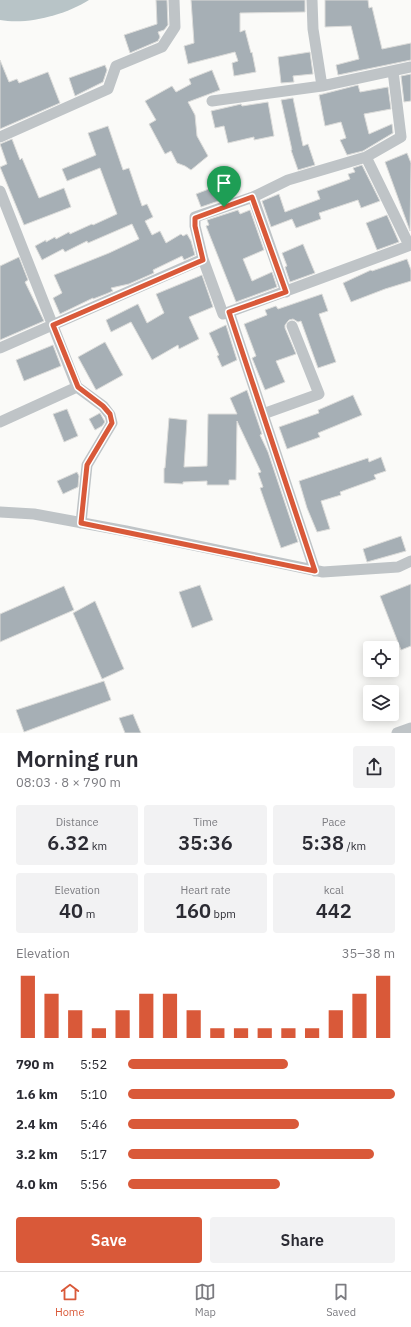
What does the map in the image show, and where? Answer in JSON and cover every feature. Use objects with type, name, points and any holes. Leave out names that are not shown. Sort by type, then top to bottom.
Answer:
[{"type":"street","points":[[0,137],[108,90],[116,66],[162,47],[175,27],[174,0]]},
{"type":"street","points":[[312,0],[313,29],[322,86]]},
{"type":"street","points":[[212,101],[322,86],[411,67]]},
{"type":"street","points":[[366,157],[410,245],[223,314],[203,260],[195,226],[195,218],[252,197],[288,180],[366,157],[401,137],[393,71]]},
{"type":"street","points":[[0,191],[78,387],[103,406],[110,414],[112,423],[87,465],[81,523]]},
{"type":"street","points":[[252,197],[286,292]]},
{"type":"street","points":[[0,348],[203,260]]},
{"type":"street","points":[[229,312],[315,571]]},
{"type":"street","points":[[263,414],[319,394],[292,326]]},
{"type":"street","points":[[0,422],[78,387]]},
{"type":"street","points":[[0,512],[34,514],[323,572],[398,567],[411,561]]},
{"type":"street","points":[[398,733],[411,728]]},
{"type":"shaded area","points":[[0,0],[89,0],[69,10],[46,18],[11,21],[0,20]]},
{"type":"building","points":[[156,0],[167,0],[168,25],[164,30],[158,32],[160,37],[158,41],[130,53],[124,35],[157,24]]},
{"type":"building","points":[[191,0],[305,0],[305,12],[240,13],[240,32],[245,30],[256,72],[234,76],[232,63],[238,61],[235,52],[188,64],[184,46],[194,43]]},
{"type":"building","points":[[325,0],[368,0],[369,8],[372,7],[382,49],[411,43],[411,60],[338,75],[336,65],[359,59],[351,26],[325,27]]},
{"type":"building","points":[[310,52],[313,74],[293,76],[294,82],[281,83],[278,57]]},
{"type":"building","points":[[0,60],[9,82],[17,79],[19,83],[48,72],[60,103],[0,129]]},
{"type":"building","points":[[105,65],[107,70],[103,82],[75,96],[69,78]]},
{"type":"building","points":[[212,70],[220,90],[188,102],[195,115],[197,136],[208,156],[191,170],[177,163],[171,151],[165,154],[149,124],[156,120],[145,101],[172,86],[176,92],[191,84],[189,79]]},
{"type":"building","points":[[411,74],[411,101],[404,102],[401,76]]},
{"type":"building","points":[[358,85],[360,92],[388,87],[391,109],[364,114],[369,134],[392,124],[393,133],[363,151],[347,155],[340,140],[346,138],[341,122],[325,126],[319,95]]},
{"type":"building","points":[[293,98],[303,146],[308,144],[315,165],[298,170],[291,150],[281,100]]},
{"type":"building","points":[[268,102],[274,136],[254,140],[254,137],[228,143],[224,126],[215,128],[211,111],[241,104],[242,106]]},
{"type":"building","points":[[108,126],[123,170],[129,168],[142,206],[147,204],[153,217],[145,221],[152,235],[160,231],[166,243],[181,234],[183,236],[187,234],[191,241],[195,255],[184,260],[182,256],[153,270],[154,273],[129,284],[111,288],[113,291],[93,298],[60,314],[53,298],[62,293],[54,275],[139,239],[132,224],[88,243],[87,241],[65,252],[63,249],[42,260],[35,246],[46,240],[46,242],[55,237],[56,239],[69,232],[70,234],[117,214],[100,168],[67,181],[62,169],[96,155],[88,133]]},
{"type":"building","points":[[12,139],[20,160],[22,158],[39,198],[64,188],[71,207],[24,225],[0,167],[7,164],[0,144]]},
{"type":"building","points":[[407,153],[411,163],[410,231],[385,162]]},
{"type":"building","points":[[362,165],[380,201],[361,208],[358,200],[319,213],[321,219],[296,228],[292,219],[271,227],[262,201],[279,194],[285,212],[320,199],[317,191],[350,179],[348,174],[355,172],[353,168]]},
{"type":"building","points":[[227,182],[233,196],[201,207],[196,194]]},
{"type":"building","points":[[238,210],[240,214],[250,210],[264,250],[243,259],[252,281],[272,272],[277,287],[236,302],[206,226],[209,225],[207,220]]},
{"type":"building","points":[[387,215],[399,242],[377,250],[366,223]]},
{"type":"building","points":[[303,244],[315,273],[290,282],[285,267],[287,266],[282,253]]},
{"type":"building","points":[[19,257],[28,280],[25,282],[44,321],[0,340],[0,266]]},
{"type":"building","points":[[407,259],[411,270],[411,281],[351,302],[343,283],[371,270],[372,271]]},
{"type":"building","points":[[202,275],[213,307],[189,317],[199,339],[179,349],[178,345],[152,360],[131,322],[111,332],[106,320],[138,304],[147,323],[164,313],[156,294]]},
{"type":"building","points":[[322,294],[328,311],[319,314],[336,362],[318,368],[301,321],[298,322],[293,319],[289,320],[285,325],[285,328],[296,354],[276,361],[285,382],[265,390],[252,358],[256,356],[244,324],[267,315],[265,310],[276,306],[278,309]]},
{"type":"building","points":[[226,325],[237,360],[222,367],[217,356],[219,355],[209,333]]},
{"type":"building","points":[[105,342],[123,375],[96,390],[78,357]]},
{"type":"building","points":[[53,345],[61,366],[24,381],[16,360]]},
{"type":"building","points":[[247,390],[262,434],[260,435],[268,452],[298,542],[281,548],[260,488],[263,487],[258,473],[261,472],[237,421],[236,480],[229,480],[229,485],[207,485],[207,481],[183,482],[183,484],[164,483],[169,418],[187,420],[184,467],[207,466],[208,414],[237,414],[230,398]]},
{"type":"building","points":[[353,395],[362,415],[318,433],[320,437],[287,449],[279,427],[319,413],[318,410]]},
{"type":"building","points":[[67,409],[78,436],[64,442],[53,414]]},
{"type":"building","points":[[100,413],[105,422],[102,426],[95,430],[89,419]]},
{"type":"building","points":[[381,457],[386,471],[374,475],[376,479],[340,492],[341,495],[321,501],[330,529],[317,532],[307,508],[299,481],[368,458],[369,462]]},
{"type":"building","points":[[77,472],[79,476],[78,487],[63,494],[57,481]]},
{"type":"building","points":[[401,536],[406,551],[367,562],[363,549]]},
{"type":"building","points":[[411,584],[411,646],[401,650],[399,641],[398,641],[380,596]]},
{"type":"building","points":[[200,585],[213,620],[192,628],[179,592]]},
{"type":"building","points":[[64,586],[74,610],[0,642],[0,614]]},
{"type":"building","points":[[95,601],[124,669],[102,679],[73,613]]},
{"type":"building","points":[[104,681],[111,700],[24,732],[16,710]]},
{"type":"building","points":[[133,714],[141,733],[125,733],[119,718]]},
{"type":"route","points":[[252,197],[286,292],[229,312],[315,571],[126,531],[81,523],[87,465],[100,440],[112,423],[110,414],[103,406],[78,387],[53,325],[203,260],[195,226],[195,218],[224,207],[252,197]]}]
